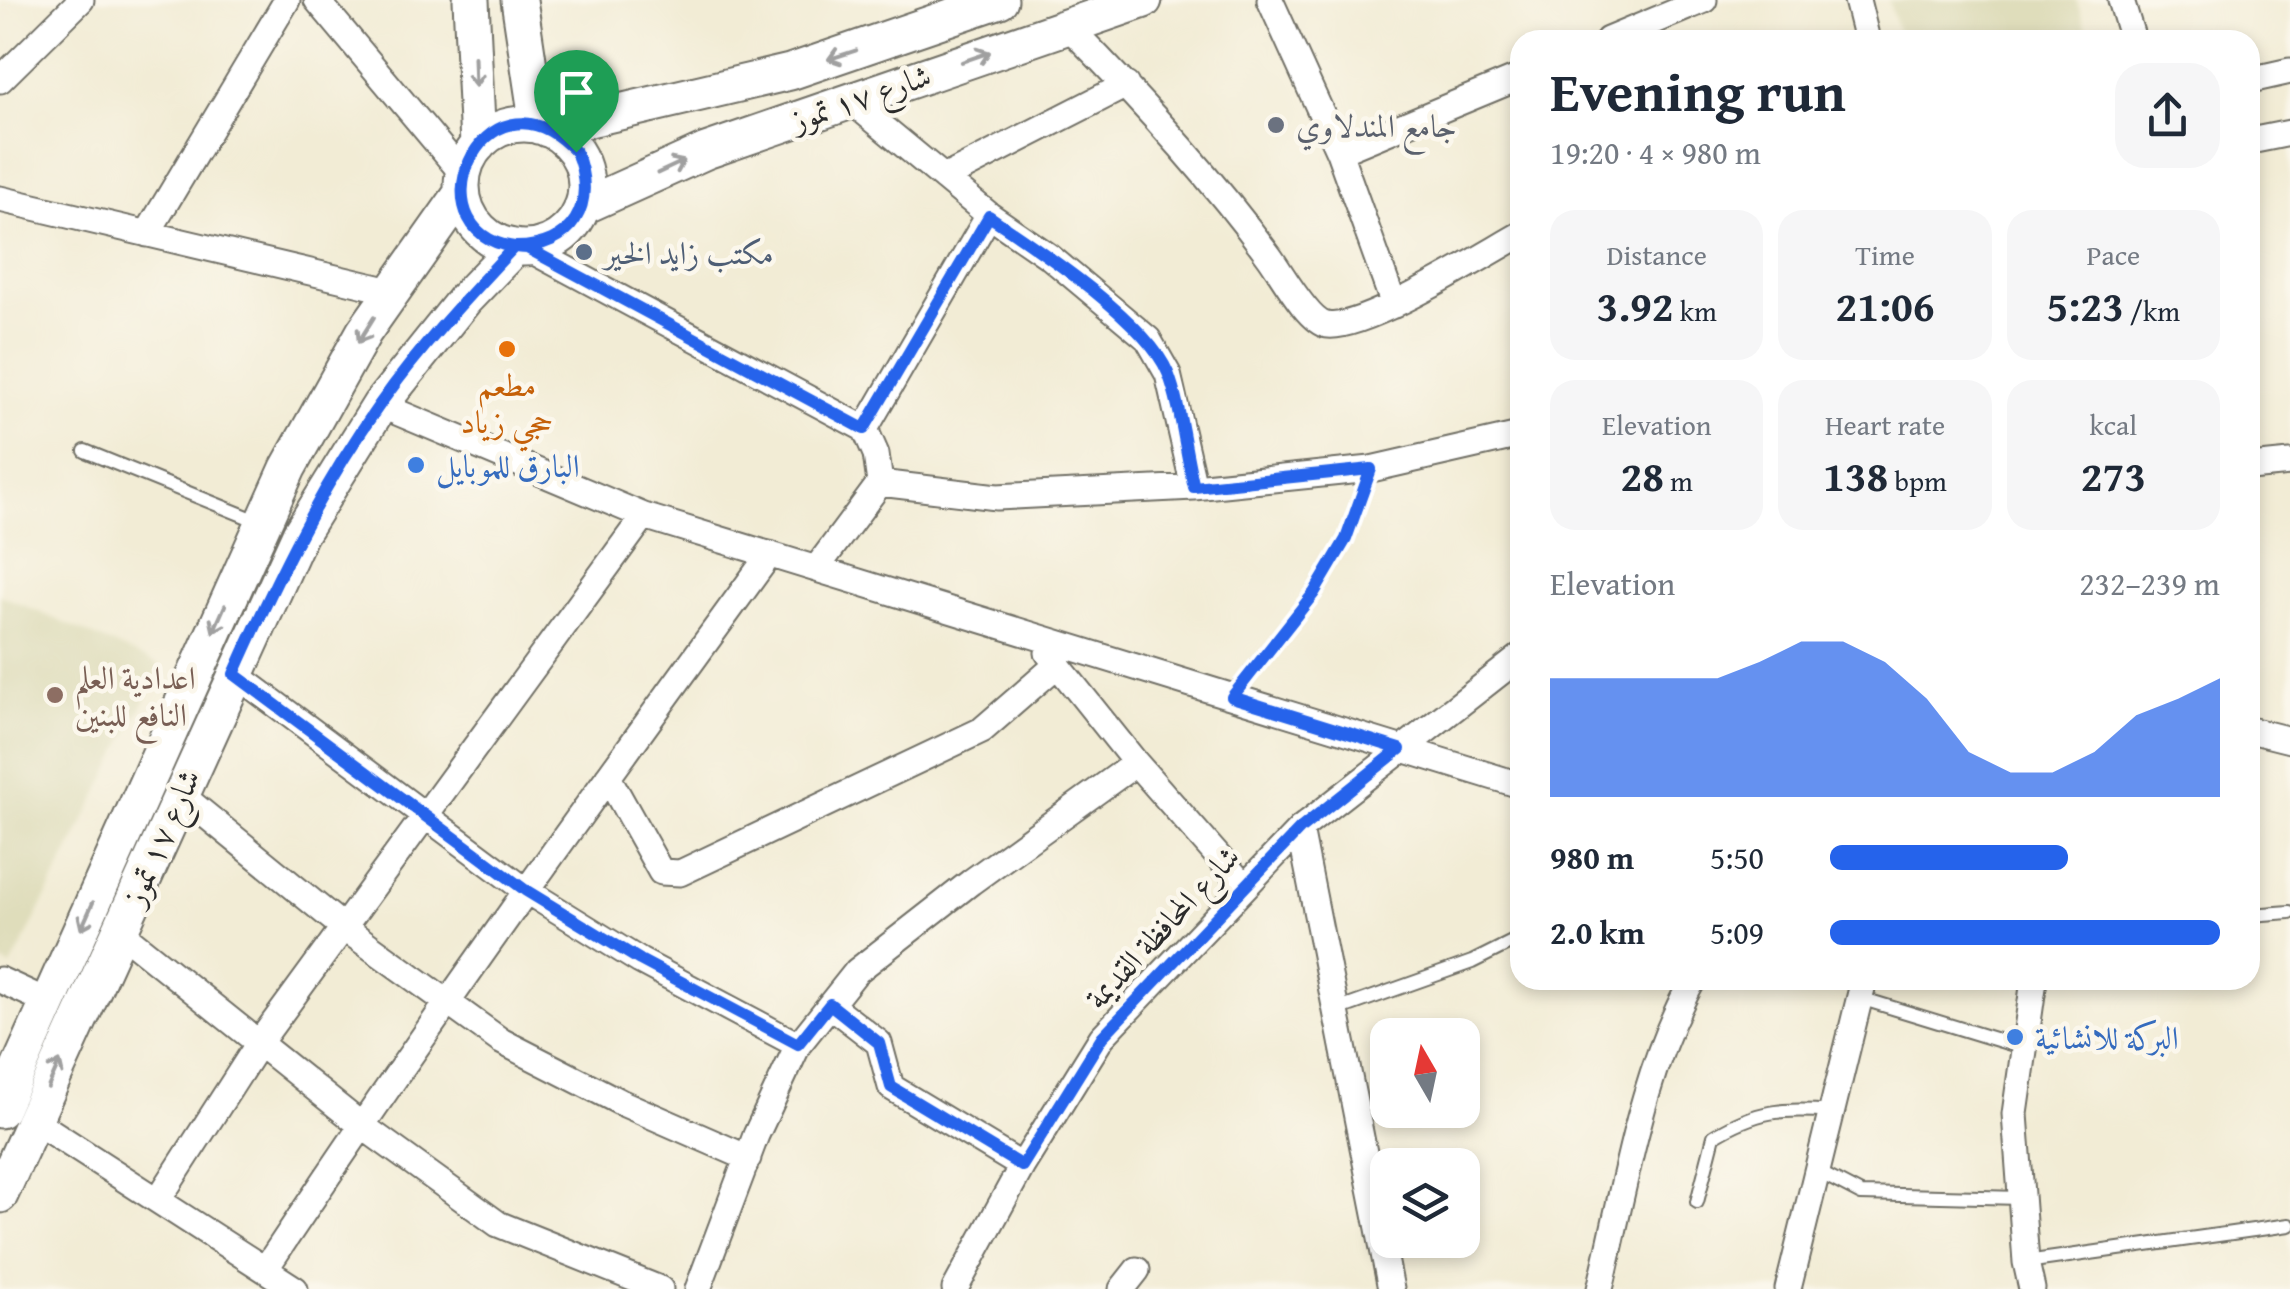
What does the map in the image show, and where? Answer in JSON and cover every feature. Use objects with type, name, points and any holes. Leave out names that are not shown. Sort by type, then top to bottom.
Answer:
[{"type":"main road","points":[[467,170],[495,131],[516,124],[543,127],[563,138],[576,152],[586,188],[582,207],[561,236],[545,244],[521,247],[485,235],[466,208],[467,170],[472,0]]},
{"type":"main road","points":[[519,0],[543,127]]},
{"type":"main road","name":"شارع ١٧ تموز","points":[[543,127],[790,72],[1000,0]]},
{"type":"main road","name":"شارع ١٧ تموز","points":[[582,207],[706,151],[1144,0]]},
{"type":"main road","name":"شارع ١٧ تموز","points":[[0,1195],[48,1002],[262,523],[315,415],[467,170]]},
{"type":"main road","name":"شارع ١٧ تموز","points":[[17,1115],[118,931],[300,534],[380,404],[465,300],[521,247]]},
{"type":"street","points":[[0,80],[81,0]]},
{"type":"street","points":[[148,234],[287,0]]},
{"type":"street","points":[[316,0],[467,170]]},
{"type":"street","points":[[1270,0],[1339,152],[1394,306]]},
{"type":"street","points":[[1632,30],[1704,0]]},
{"type":"street","points":[[1856,0],[1864,30]]},
{"type":"street","points":[[2120,0],[2129,30]]},
{"type":"street","points":[[1066,25],[1197,164],[1268,254],[1312,318],[1325,325],[1342,324],[1394,306],[1510,240]]},
{"type":"street","points":[[2260,78],[2290,71]]},
{"type":"street","points":[[1339,152],[1510,81]]},
{"type":"street","points":[[944,178],[1126,85]]},
{"type":"street","points":[[850,100],[989,216],[1050,257],[1148,339],[1168,374],[1194,487]]},
{"type":"street","points":[[2260,139],[2290,133]]},
{"type":"street","points":[[0,199],[391,291]]},
{"type":"street","points":[[864,429],[989,216]]},
{"type":"street","points":[[521,247],[864,429],[876,454],[880,483],[816,569]]},
{"type":"street","points":[[380,404],[644,516],[1510,781]]},
{"type":"street","points":[[880,483],[997,497],[1194,487],[1371,469],[1510,437]]},
{"type":"street","points":[[2260,466],[2290,463]]},
{"type":"street","points":[[158,1200],[259,1043],[644,516]]},
{"type":"street","points":[[266,1268],[525,890],[770,554]]},
{"type":"street","points":[[1034,636],[1136,763],[1244,886]]},
{"type":"street","points":[[608,777],[662,872],[680,873],[982,730],[1058,664]]},
{"type":"street","name":"شارع المحافظة القديمة","points":[[955,1289],[1022,1166],[1102,1037],[1300,829],[1510,665]]},
{"type":"street","points":[[234,674],[525,890],[640,960],[798,1044]]},
{"type":"street","points":[[2260,732],[2290,740]]},
{"type":"street","points":[[698,1289],[756,1135],[798,1044],[857,970],[1136,763]]},
{"type":"street","points":[[180,794],[343,927],[501,1041],[620,1102],[748,1158]]},
{"type":"street","points":[[1300,829],[1391,1289]]},
{"type":"street","points":[[118,931],[361,1126],[498,1224],[660,1289]]},
{"type":"street","points":[[0,980],[48,1002]]},
{"type":"street","points":[[1600,1289],[1644,1106],[1672,1018],[1688,990]]},
{"type":"street","points":[[1788,1289],[1862,990]]},
{"type":"street","points":[[2032,1289],[2026,1262],[2014,1114],[2033,990]]},
{"type":"street","points":[[830,1004],[879,1043],[891,1087],[1022,1166]]},
{"type":"street","points":[[17,1115],[295,1289]]},
{"type":"lane","points":[[85,451],[262,523]]},
{"type":"lane","points":[[1232,697],[1314,593],[1346,539],[1371,469]]},
{"type":"lane","points":[[2260,915],[2290,912]]},
{"type":"lane","points":[[1334,1012],[1472,962],[1510,943]]},
{"type":"lane","points":[[1865,990],[2024,1048]]},
{"type":"lane","points":[[1697,1202],[1714,1136],[1745,1117],[1785,1108],[1832,1112]]},
{"type":"lane","points":[[1817,1171],[1861,1194],[2020,1198]]},
{"type":"lane","points":[[2026,1262],[2289,1224]]},
{"type":"shaded area","points":[[1888,0],[2076,0],[2086,30],[1898,30]]},
{"type":"shaded area","points":[[0,595],[162,666],[11,967],[0,961]]},
{"type":"place","name":"جامع المندلاوي","points":[[1276,125]]},
{"type":"place","name":"مكتب زايد الخير","points":[[584,252]]},
{"type":"place","name":"مطعم حجي زياد","points":[[507,349]]},
{"type":"place","name":"البارق للموبايل","points":[[416,465]]},
{"type":"place","name":"اعدادية العلم النافع للبنين","points":[[55,695]]},
{"type":"place","name":"البركة للانشائية","points":[[2015,1037]]},
{"type":"route","points":[[576,152],[547,128],[516,124],[495,131],[468,158],[463,174],[462,193],[474,222],[499,243],[514,247],[527,248],[864,429],[989,216],[1050,257],[1148,339],[1168,374],[1194,487],[1371,469],[1346,539],[1314,593],[1232,697],[1400,749],[1300,829],[1102,1037],[1022,1166],[891,1087],[879,1043],[830,1004],[798,1044],[640,960],[525,890],[234,674],[300,534],[380,404],[514,247],[545,244],[574,223],[586,188],[576,152]]}]
